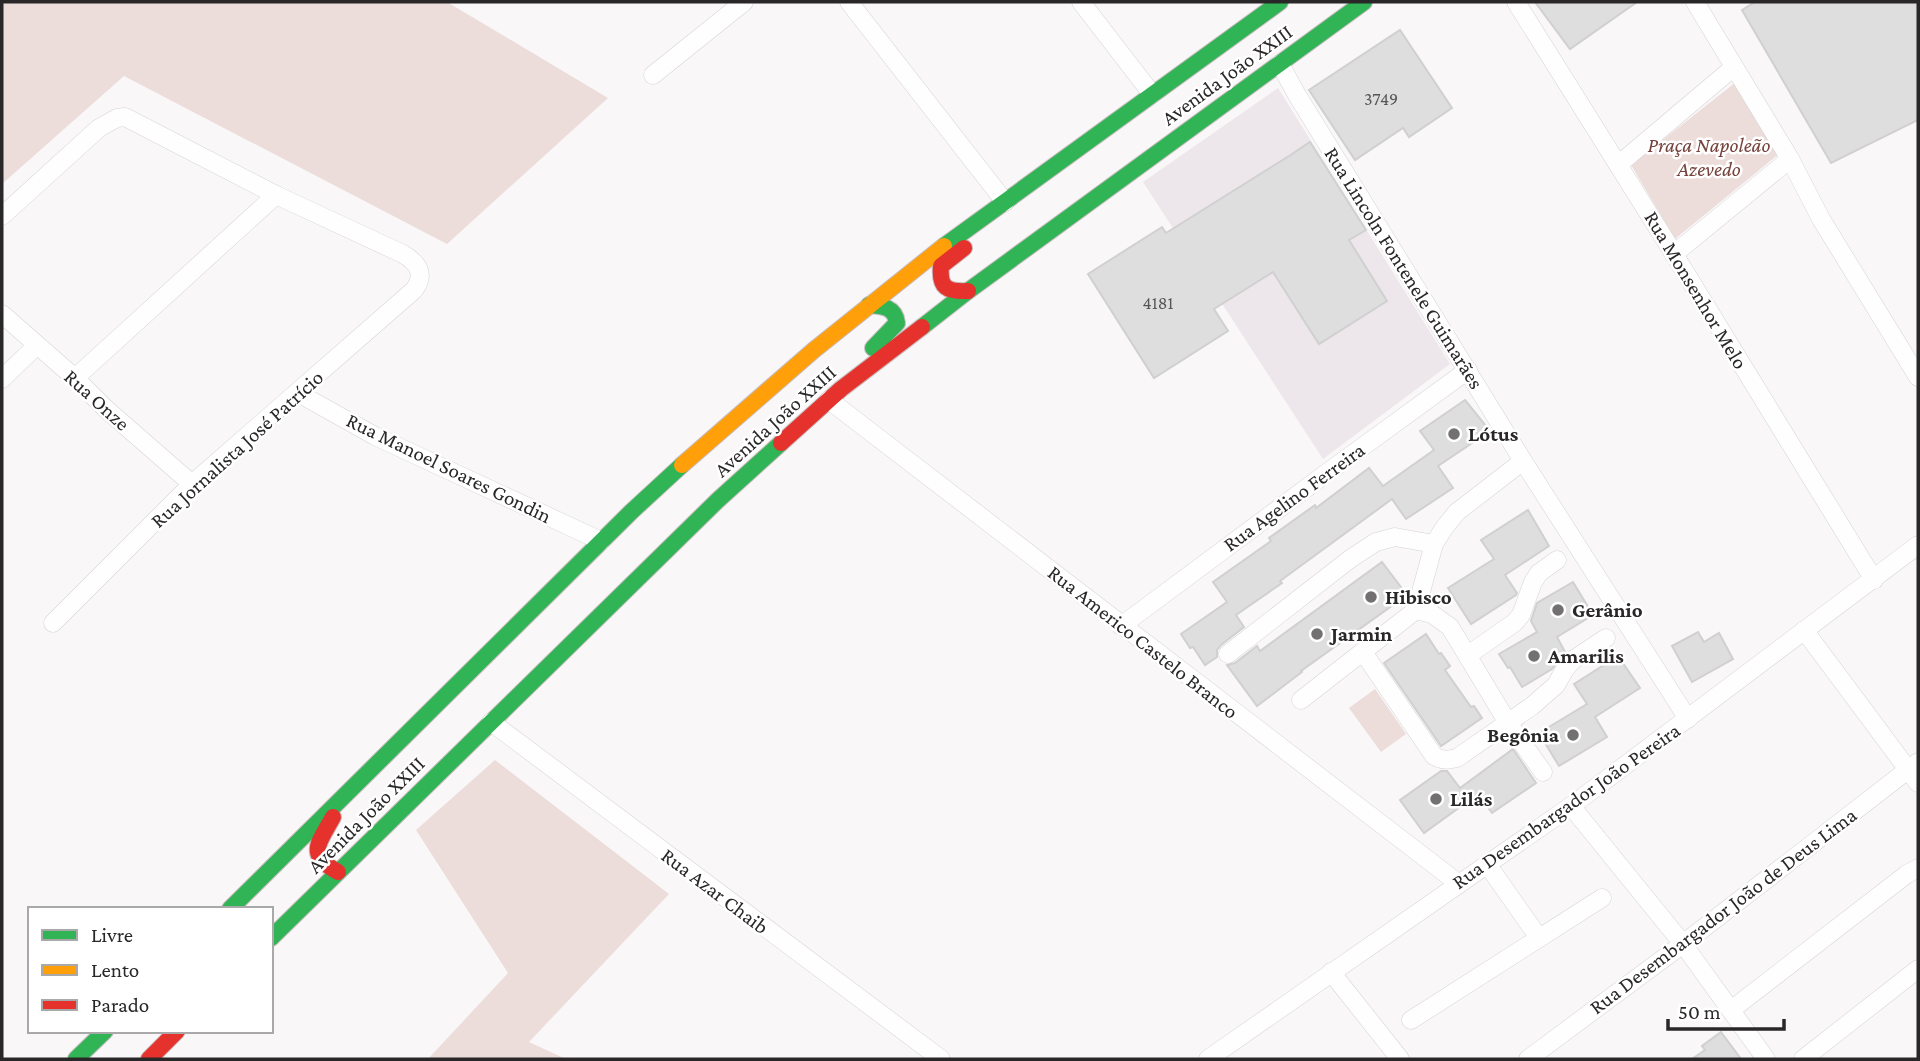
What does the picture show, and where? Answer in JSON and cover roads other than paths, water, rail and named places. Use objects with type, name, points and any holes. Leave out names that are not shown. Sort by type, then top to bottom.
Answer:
[{"type":"main road","name":"Avenida João XXIII","points":[[273,936],[718,500],[835,394],[968,290],[1364,2]]},
{"type":"main road","name":"Avenida João XXIII","points":[[232,907],[601,541],[685,461],[805,356],[929,257],[1274,3]]},
{"type":"main road","points":[[968,290],[956,292],[946,289],[939,275],[941,266],[986,229],[1005,202]]},
{"type":"main road","points":[[835,394],[874,346],[897,323],[897,315],[892,309],[869,305]]},
{"type":"main road","points":[[338,872],[321,863],[317,850],[342,799]]},
{"type":"main road","points":[[76,1059],[103,1033]]},
{"type":"main road","points":[[149,1059],[175,1033]]},
{"type":"street","points":[[653,75],[744,2]]},
{"type":"street","points":[[849,2],[1005,202]]},
{"type":"street","points":[[1081,2],[1152,94]]},
{"type":"street","name":"Rua Monsenhor Melo","points":[[1516,2],[1874,580]]},
{"type":"street","points":[[1695,2],[1790,159],[1821,219],[1918,377]]},
{"type":"street","name":"Rua Lincoln Fontenele Guimarães","points":[[1280,64],[1523,461],[1688,719]]},
{"type":"street","points":[[1618,165],[1734,66]]},
{"type":"street","points":[[2,216],[90,135],[109,121],[125,117],[275,195],[75,379]]},
{"type":"street","points":[[1674,254],[1790,159]]},
{"type":"street","name":"Rua Jornalista José Patrício","points":[[53,623],[192,484],[298,393],[419,283],[421,276],[416,263],[403,254],[275,195]]},
{"type":"street","name":"Rua Onze","points":[[2,314],[192,484]]},
{"type":"street","points":[[2,379],[36,346]]},
{"type":"street","name":"Rua Agelino Ferreira","points":[[1121,625],[1468,370]]},
{"type":"street","name":"Rua Manoel Soares Gondin","points":[[298,393],[375,436],[601,541]]},
{"type":"street","name":"Rua Americo Castelo Branco","points":[[835,394],[1121,625],[1458,883]]},
{"type":"street","points":[[1301,700],[1416,610],[1434,544],[1457,512],[1523,461]]},
{"type":"street","points":[[1228,654],[1350,559],[1376,542],[1395,537],[1434,544]]},
{"type":"street","name":"Rua Desembargador João Pereira","points":[[1208,1059],[1571,806],[1918,545]]},
{"type":"street","points":[[1468,655],[1514,623],[1521,615],[1539,573],[1558,559]]},
{"type":"street","points":[[1416,610],[1433,614],[1450,627],[1508,723],[1543,772]]},
{"type":"street","points":[[1804,630],[1915,771]]},
{"type":"street","points":[[1363,652],[1434,756],[1447,761],[1457,758],[1547,694],[1573,660],[1606,638]]},
{"type":"street","name":"Rua Azar Chaib","points":[[491,722],[940,1059]]},
{"type":"street","name":"Rua Desembargador João de Deus Lima","points":[[1528,1059],[1915,771]]},
{"type":"street","points":[[1571,806],[1683,944],[1766,1059]]},
{"type":"street","points":[[1487,863],[1539,938]]},
{"type":"street","points":[[1731,1010],[1918,867]]},
{"type":"street","points":[[1411,1020],[1602,898]]},
{"type":"street","points":[[1803,1059],[1918,969]]},
{"type":"street","points":[[1331,972],[1400,1059]]},
{"type":"place","name":"Lótus","points":[[1454,434]]},
{"type":"place","name":"Hibisco","points":[[1371,597]]},
{"type":"place","name":"Gerânio","points":[[1558,610]]},
{"type":"place","name":"Jarmin","points":[[1317,634]]},
{"type":"place","name":"Amarilis","points":[[1534,656]]},
{"type":"place","name":"Begônia","points":[[1573,735]]},
{"type":"place","name":"Lilás","points":[[1436,799]]},
{"type":"park label","name":"Praça Napoleão Azevedo","points":[[1709,157]]}]
